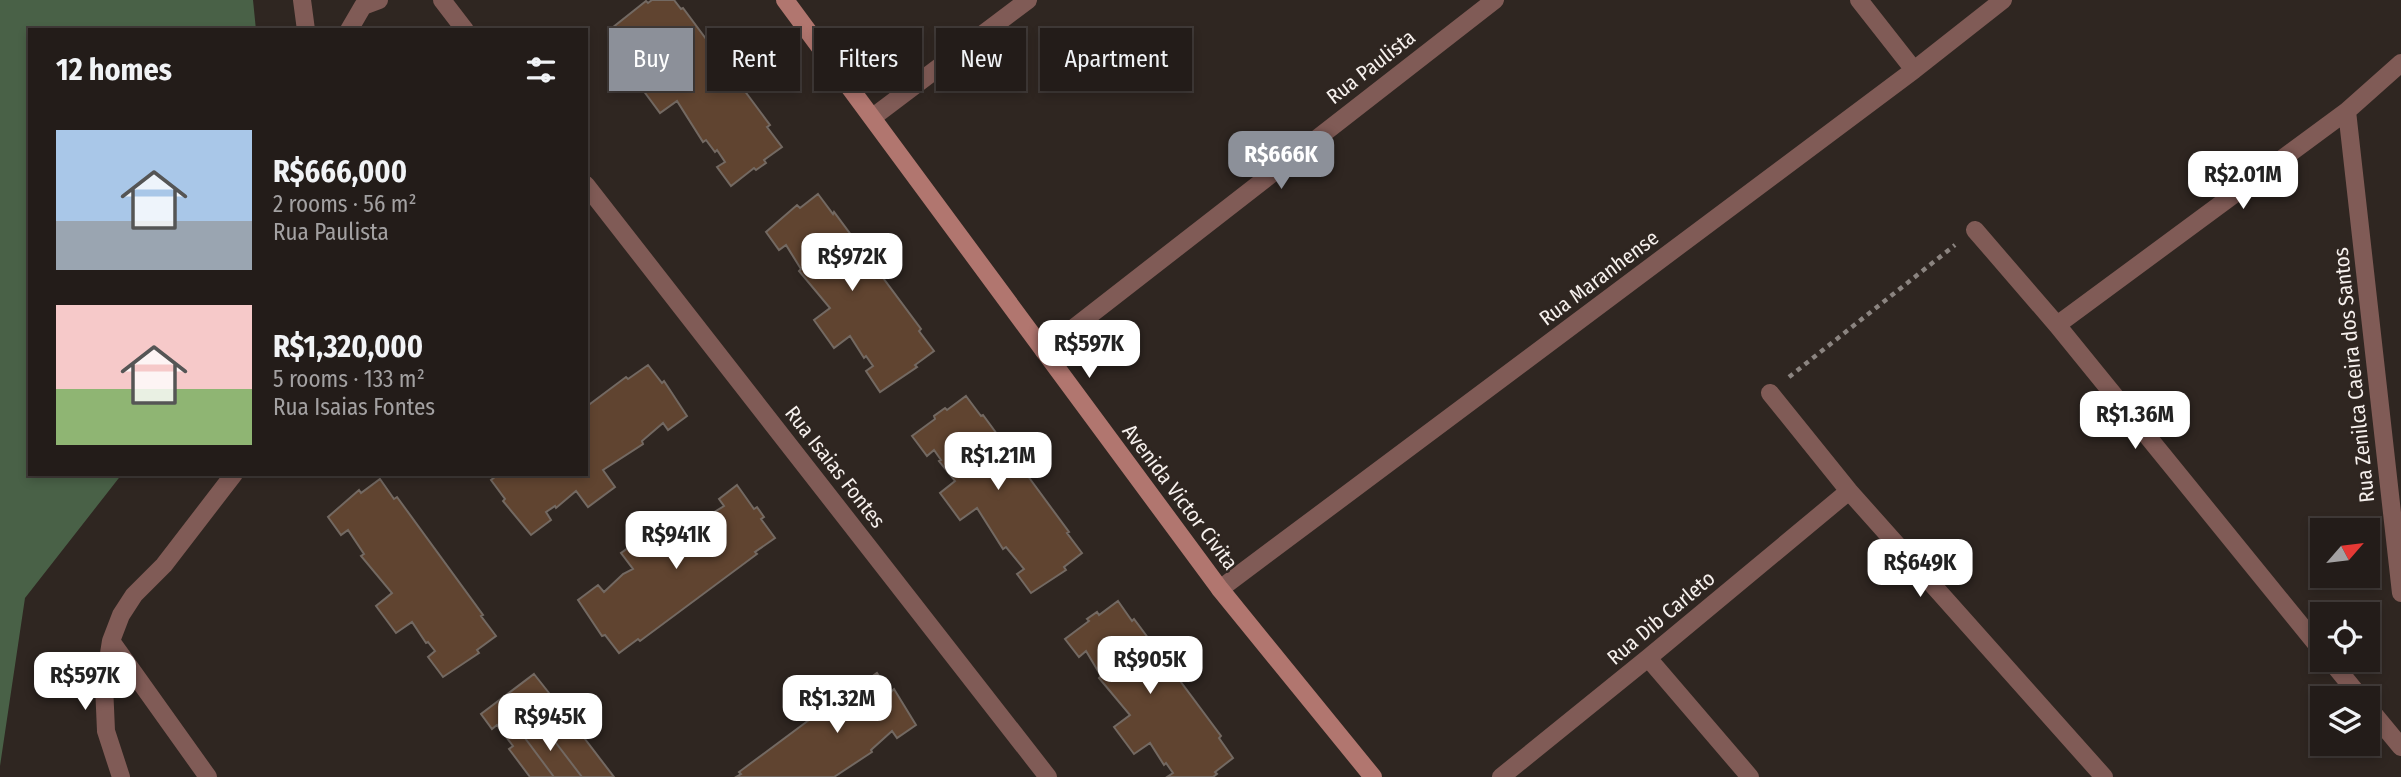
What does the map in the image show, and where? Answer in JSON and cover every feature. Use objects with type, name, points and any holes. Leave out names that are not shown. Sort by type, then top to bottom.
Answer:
[{"type":"main road","name":"Avenida Victor Civita","points":[[785,0],[1220,589],[1373,777]]},
{"type":"street","points":[[302,0],[306,28]]},
{"type":"street","points":[[350,28],[363,6],[379,0]]},
{"type":"street","points":[[442,0],[464,28]]},
{"type":"street","points":[[873,117],[1028,0]]},
{"type":"street","name":"Rua Paulista","points":[[1044,351],[1494,0]]},
{"type":"street","points":[[1859,0],[1914,70]]},
{"type":"street","name":"Rua Maranhense","points":[[1220,589],[1914,70],[2003,0]]},
{"type":"street","points":[[2057,325],[2347,111],[2401,63]]},
{"type":"street","name":"Rua Zenilca Caeira dos Santos","points":[[2347,111],[2401,593]]},
{"type":"street","name":"Rua Isaias Fontes","points":[[588,188],[1048,777]]},
{"type":"street","points":[[1975,230],[2057,325],[2310,636]]},
{"type":"street","points":[[1770,393],[1849,491],[2104,777]]},
{"type":"street","points":[[121,777],[106,731],[105,718],[104,685],[111,641],[121,615],[134,595],[164,565],[231,476]]},
{"type":"street","name":"Rua Dib Carleto","points":[[1501,777],[1849,491]]},
{"type":"street","points":[[111,641],[208,777]]},
{"type":"street","points":[[1648,658],[1750,777]]},
{"type":"street","points":[[2340,672],[2351,686]]},
{"type":"street","points":[[2380,721],[2401,747]]},
{"type":"path","points":[[1770,393],[1975,230]]},
{"type":"green space","points":[[0,0],[253,0],[256,28],[28,28],[28,476],[120,476],[25,598],[0,766]]},
{"type":"building","points":[[652,0],[674,0],[683,8],[707,40],[707,91],[745,91],[770,125],[767,127],[782,147],[764,160],[766,163],[756,170],[754,168],[731,186],[717,167],[725,162],[706,140],[703,142],[677,101],[660,113],[644,91],[693,91],[693,28],[612,28],[646,1],[648,3]]},
{"type":"building","points":[[818,194],[921,329],[919,331],[934,351],[915,365],[917,367],[880,392],[866,371],[873,366],[866,356],[864,358],[850,336],[834,348],[814,320],[830,308],[799,271],[801,269],[786,245],[779,250],[766,232],[797,205],[800,208]]},
{"type":"building","points":[[648,365],[662,383],[664,381],[687,416],[668,430],[663,423],[642,441],[643,444],[603,470],[615,487],[588,507],[576,491],[556,508],[555,506],[546,512],[551,520],[531,535],[503,501],[505,499],[491,480],[496,476],[588,476],[588,406],[626,377],[628,379]]},
{"type":"building","points":[[966,396],[981,416],[983,415],[1082,553],[1064,567],[1066,570],[1031,593],[1017,574],[1024,569],[1006,547],[1003,549],[977,508],[960,520],[940,493],[955,481],[934,450],[927,456],[912,436],[935,419],[934,416]]},
{"type":"building","points":[[380,479],[394,499],[397,497],[496,636],[477,650],[479,653],[443,677],[428,657],[435,651],[412,622],[396,633],[376,606],[392,593],[361,556],[364,554],[348,530],[341,535],[328,517],[359,490],[361,493]]},
{"type":"building","points":[[737,485],[754,509],[757,507],[764,517],[761,519],[775,538],[640,641],[638,639],[619,653],[605,635],[602,636],[578,600],[598,585],[604,592],[623,574],[633,569],[621,553],[649,533],[661,550],[698,518],[700,521],[724,506],[719,499]]},
{"type":"building","points":[[1118,601],[1221,736],[1219,738],[1233,758],[1215,772],[1217,774],[1213,777],[1167,777],[1173,773],[1166,763],[1164,765],[1150,743],[1134,754],[1114,727],[1130,715],[1099,678],[1101,676],[1086,651],[1079,657],[1065,639],[1089,621],[1087,619],[1097,612],[1099,615]]},
{"type":"building","points":[[877,673],[891,692],[894,689],[916,725],[897,738],[892,731],[871,750],[872,752],[834,777],[736,777],[741,774],[739,772],[856,685],[857,687]]},
{"type":"building","points":[[534,674],[549,693],[545,696],[555,709],[559,705],[614,777],[530,777],[509,749],[513,746],[497,725],[492,729],[481,714]]},
{"type":"building","points":[[540,722],[582,777],[554,777],[522,734]]}]
